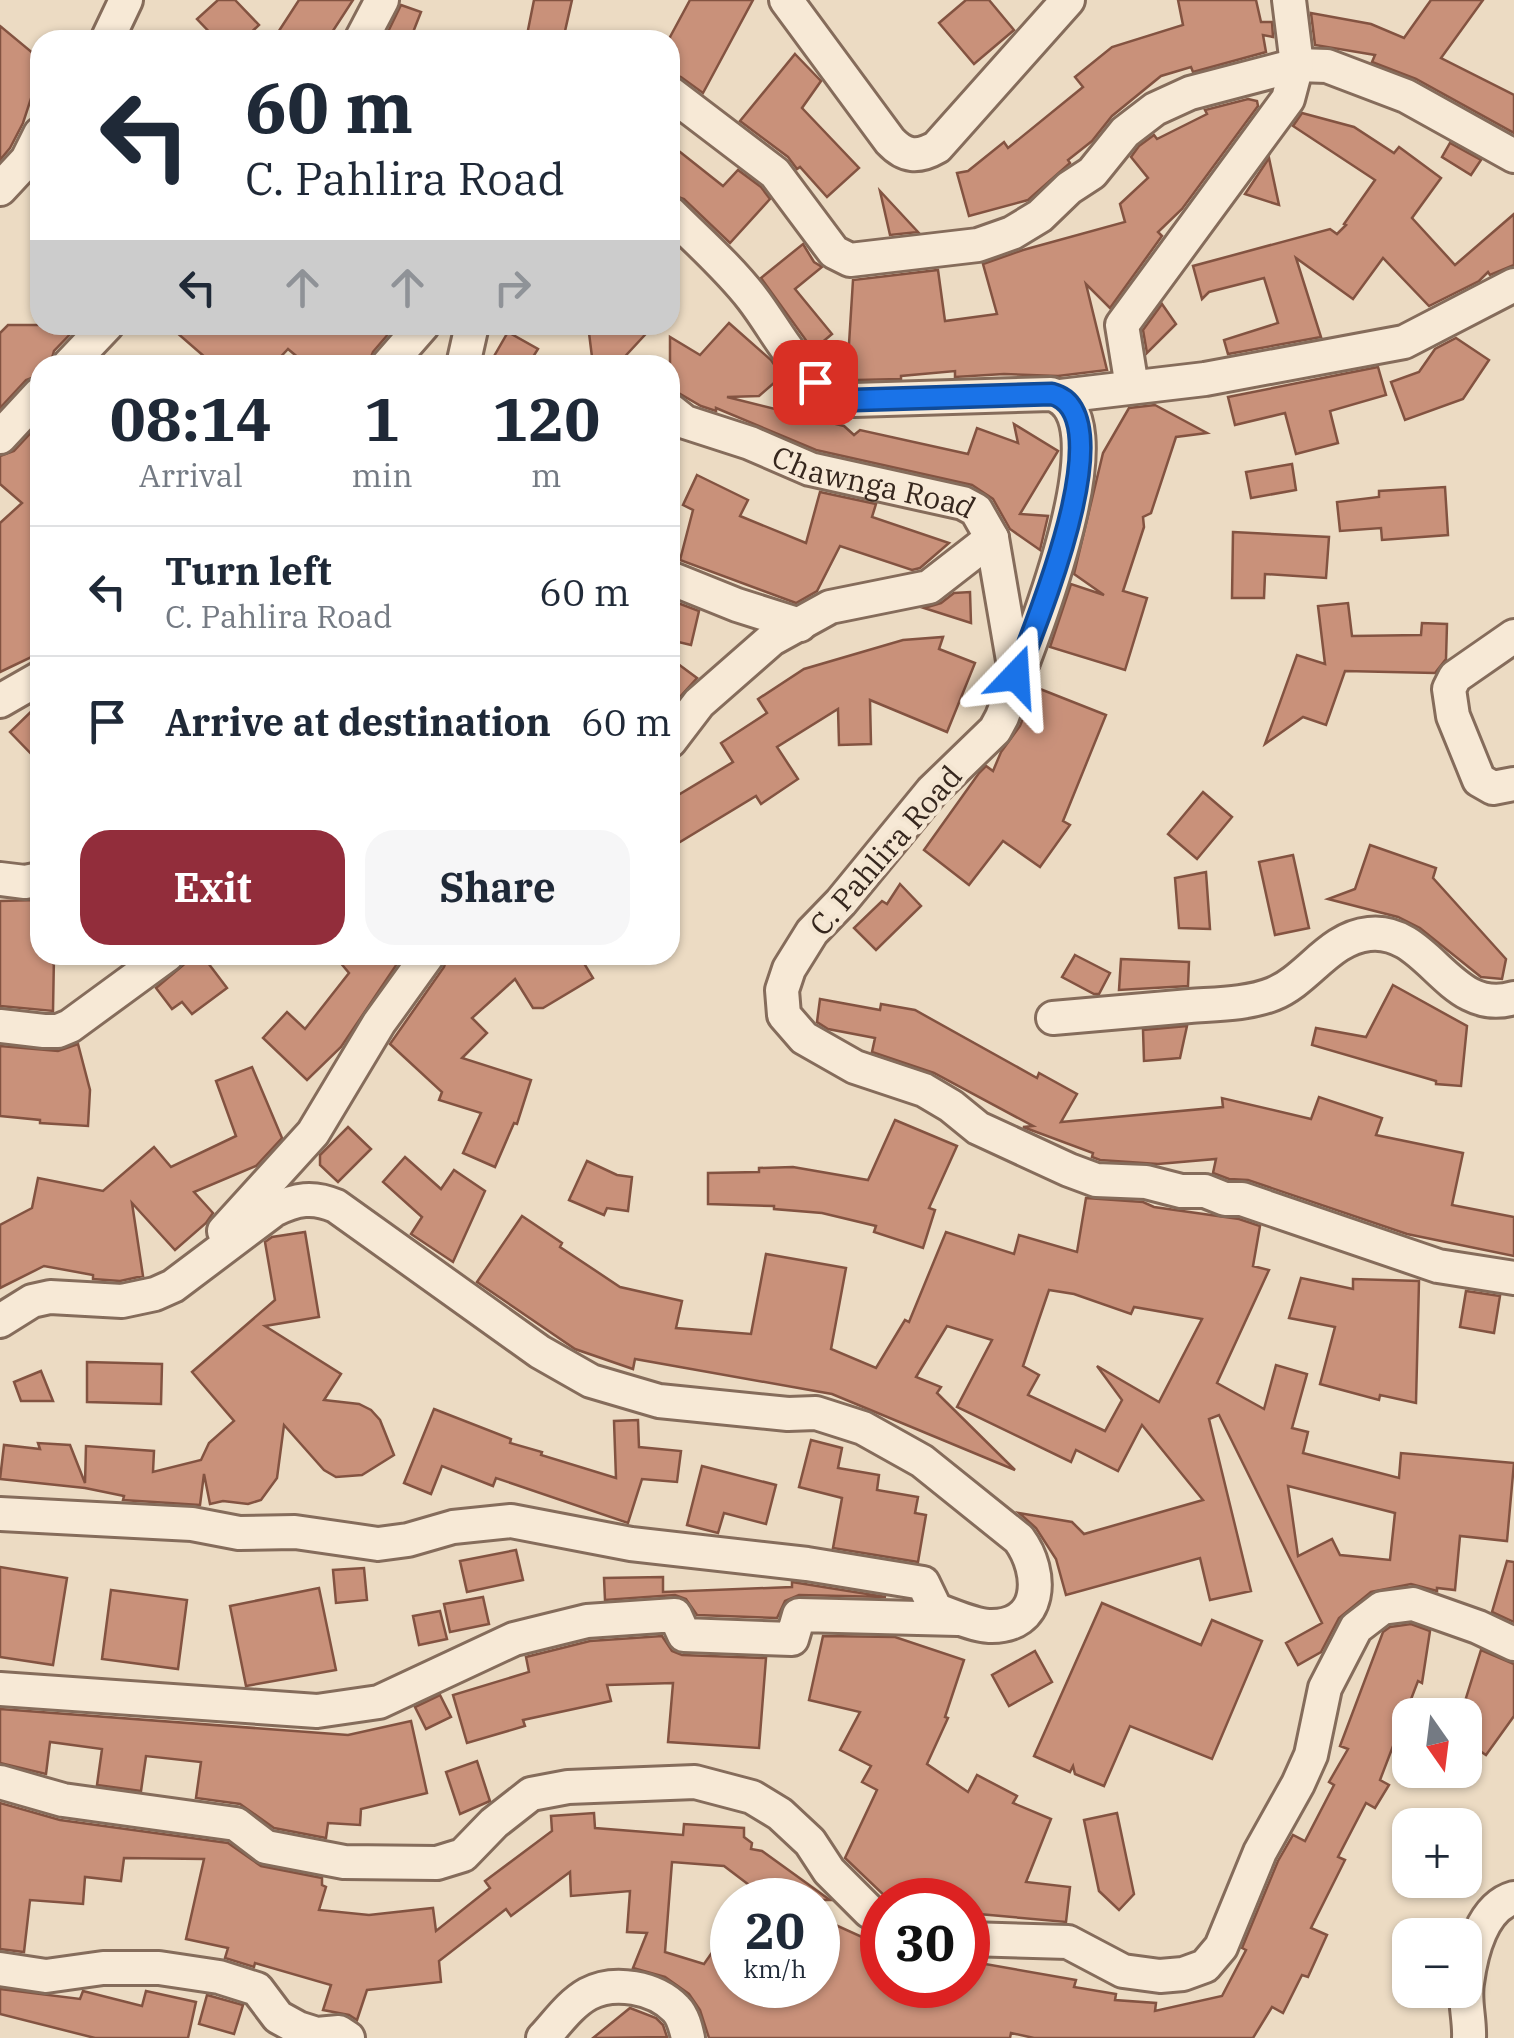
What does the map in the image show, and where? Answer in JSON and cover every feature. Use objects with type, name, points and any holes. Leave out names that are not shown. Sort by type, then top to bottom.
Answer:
[{"type":"street","points":[[112,30],[126,0]]},
{"type":"street","points":[[366,30],[382,0]]},
{"type":"street","points":[[786,0],[890,141],[900,152],[911,156],[937,148],[1068,0]]},
{"type":"street","points":[[1132,387],[1122,325],[1288,99],[1298,65],[1289,0]]},
{"type":"street","points":[[680,101],[775,172],[834,252],[860,260],[978,245],[1012,233],[1040,216],[1069,188],[1092,173],[1125,132],[1155,109],[1190,93],[1298,65],[1326,66],[1406,96],[1514,156]]},
{"type":"street","points":[[0,190],[30,156]]},
{"type":"street","points":[[680,222],[752,298],[801,369],[836,396],[854,400],[1061,396],[1205,379],[1404,342],[1514,284]]},
{"type":"street","points":[[78,355],[97,335]]},
{"type":"street","points":[[397,355],[415,335]]},
{"type":"street","name":"C. Pahlira Road","points":[[1061,396],[1075,412],[1080,427],[1070,521],[995,730],[932,791],[812,932],[782,990],[782,1004],[790,1026],[855,1067],[924,1090],[978,1128],[1096,1180],[1146,1182],[1181,1191],[1205,1190],[1438,1266],[1514,1278]]},
{"type":"street","points":[[0,437],[30,405]]},
{"type":"street","name":"Chawnga Road","points":[[680,418],[810,469],[976,510],[992,538],[1016,676]]},
{"type":"street","points":[[680,728],[700,703],[760,648],[830,607],[929,587],[992,538]]},
{"type":"street","points":[[680,582],[800,625]]},
{"type":"street","points":[[1514,636],[1454,678],[1449,701],[1479,780],[1493,788],[1514,784]]},
{"type":"street","points":[[0,701],[30,684]]},
{"type":"street","points":[[0,878],[30,880]]},
{"type":"street","points":[[1053,1018],[1269,996],[1288,987],[1338,945],[1368,934],[1396,937],[1421,953],[1457,989],[1471,996],[1497,1002],[1514,998]]},
{"type":"street","points":[[0,1026],[58,1031],[153,965]]},
{"type":"street","points":[[190,1273],[257,1192],[313,1133],[378,1023],[421,965]]},
{"type":"street","points":[[0,1320],[32,1301],[50,1297],[122,1301],[155,1294],[190,1273],[274,1210],[291,1202],[322,1200],[336,1206],[540,1352],[591,1381],[659,1401],[788,1414],[816,1413],[863,1428],[922,1462],[1018,1539],[1030,1555],[1037,1587],[1031,1603],[1018,1618],[988,1626],[936,1610],[924,1583],[837,1568],[631,1544],[511,1521],[473,1524],[378,1544],[295,1532],[239,1533],[192,1524],[0,1514]]},
{"type":"street","points":[[990,1940],[1068,1942],[1123,1971],[1160,1976],[1183,1974],[1205,1966],[1221,1946],[1260,1852],[1311,1755],[1326,1688],[1356,1628],[1382,1608],[1412,1604],[1514,1644]]},
{"type":"street","points":[[0,1690],[318,1711],[379,1702],[514,1639],[587,1621],[675,1615],[684,1636],[792,1639],[800,1615],[967,1619]]},
{"type":"street","points":[[0,1782],[63,1800],[236,1824],[266,1847],[344,1862],[438,1862],[462,1855],[494,1823],[532,1794],[568,1787],[695,1782],[752,1796],[780,1814],[810,1842],[830,1872],[860,1902]]},
{"type":"street","points":[[1470,2038],[1467,1983],[1480,1936],[1496,1907],[1514,1898]]},
{"type":"street","points":[[0,1970],[46,1976],[102,1968],[159,1968],[219,1977],[257,1989],[278,2016],[298,2028],[317,2034],[339,2032],[348,2038]]},
{"type":"street","points":[[543,2038],[577,2001],[610,1986],[629,1987],[665,2001],[678,2010],[688,2038]]},
{"type":"building","points":[[218,0],[235,0],[259,25],[254,30],[207,30],[197,19]]},
{"type":"building","points":[[299,0],[353,0],[334,30],[280,30]]},
{"type":"building","points":[[534,0],[572,0],[565,30],[528,30]]},
{"type":"building","points":[[690,0],[753,0],[703,93],[680,77],[680,30],[674,30]]},
{"type":"building","points":[[966,0],[989,0],[1014,30],[974,64],[939,23]]},
{"type":"building","points":[[1178,0],[1256,0],[1261,22],[1272,22],[1273,37],[1263,35],[1266,52],[1193,72],[1191,67],[1161,76],[1112,116],[1092,141],[1068,160],[1070,163],[1028,200],[969,216],[957,173],[968,171],[1004,142],[1008,148],[1083,87],[1075,77],[1112,47],[1183,25]]},
{"type":"building","points":[[1431,0],[1483,0],[1441,58],[1514,95],[1514,133],[1416,79],[1372,62],[1375,55],[1315,45],[1311,13],[1371,24],[1404,38]]},
{"type":"building","points":[[401,5],[421,12],[414,30],[389,30]]},
{"type":"building","points":[[0,26],[30,51],[30,102],[23,123],[0,160]]},
{"type":"building","points":[[795,54],[821,81],[802,108],[859,168],[827,197],[800,167],[797,169],[788,157],[740,121]]},
{"type":"building","points":[[1248,99],[1257,101],[1258,106],[1182,209],[1158,232],[1162,236],[1110,308],[1086,284],[1107,370],[1058,376],[955,377],[955,371],[901,379],[857,380],[847,376],[853,280],[938,270],[945,321],[997,314],[983,264],[1125,222],[1120,204],[1148,178],[1131,157],[1139,146],[1154,135],[1157,139],[1207,114],[1205,110]]},
{"type":"building","points":[[1302,113],[1354,127],[1394,153],[1399,147],[1441,178],[1412,218],[1455,265],[1514,214],[1514,265],[1490,275],[1488,272],[1479,281],[1429,306],[1383,258],[1353,299],[1296,258],[1321,337],[1228,354],[1224,340],[1278,323],[1264,278],[1209,292],[1202,299],[1193,266],[1330,229],[1337,234],[1375,180],[1293,126]]},
{"type":"building","points":[[1450,143],[1481,160],[1471,175],[1442,157]]},
{"type":"building","points":[[680,152],[723,186],[738,170],[770,199],[730,243],[680,198]]},
{"type":"building","points":[[1269,158],[1279,205],[1245,194]]},
{"type":"building","points":[[880,191],[918,232],[890,235]]},
{"type":"building","points":[[803,244],[822,267],[795,289],[832,334],[813,350],[761,278]]},
{"type":"building","points":[[1162,304],[1176,324],[1147,353],[1143,330]]},
{"type":"building","points":[[729,323],[771,360],[782,376],[759,396],[727,397],[844,426],[854,435],[860,430],[968,454],[977,428],[1018,443],[1014,424],[1058,451],[1020,514],[1048,516],[1040,550],[1010,529],[993,499],[972,485],[816,450],[716,408],[701,406],[680,394],[680,355],[670,355],[670,337],[700,355]]},
{"type":"building","points":[[8,325],[30,325],[30,335],[69,335],[53,355],[30,355],[30,379],[0,408],[0,333]]},
{"type":"building","points":[[180,335],[387,335],[372,355],[295,355],[288,349],[282,355],[202,355]]},
{"type":"building","points":[[506,335],[538,349],[534,355],[495,355]]},
{"type":"building","points":[[589,335],[645,335],[626,355],[592,355]]},
{"type":"building","points":[[1456,338],[1489,360],[1463,399],[1405,420],[1391,382],[1419,372],[1435,349]]},
{"type":"building","points":[[1378,367],[1386,395],[1330,411],[1338,443],[1296,454],[1285,413],[1235,425],[1228,397]]},
{"type":"building","points":[[1155,405],[1207,433],[1176,437],[1151,513],[1143,517],[1144,527],[1123,591],[1147,598],[1125,670],[1050,647],[1071,584],[1104,595],[1074,574],[1103,453],[1129,408]]},
{"type":"building","points":[[30,434],[30,658],[0,672],[0,523],[22,503],[0,484],[0,456],[14,451]]},
{"type":"building","points":[[1292,464],[1296,490],[1251,498],[1246,472]]},
{"type":"building","points":[[697,475],[748,500],[740,516],[806,543],[820,492],[876,504],[872,517],[949,543],[920,568],[912,570],[840,546],[817,591],[796,603],[680,560],[693,510],[683,505]]},
{"type":"building","points":[[1445,487],[1448,535],[1382,540],[1381,528],[1340,531],[1337,502],[1379,497],[1379,491]]},
{"type":"building","points":[[1233,532],[1329,537],[1326,578],[1265,574],[1264,598],[1232,598]]},
{"type":"building","points":[[970,592],[971,623],[924,608],[941,603],[954,593]]},
{"type":"building","points":[[1348,603],[1352,636],[1421,635],[1422,623],[1447,624],[1446,659],[1435,673],[1345,671],[1326,725],[1303,717],[1265,744],[1297,655],[1325,664],[1318,606]]},
{"type":"building","points":[[680,604],[699,611],[691,645],[680,642]]},
{"type":"building","points":[[943,637],[939,649],[975,663],[947,732],[870,700],[871,744],[839,745],[838,709],[777,747],[798,779],[761,804],[756,796],[680,842],[680,794],[733,762],[721,743],[767,713],[758,699],[804,669],[903,640]]},
{"type":"building","points":[[680,665],[697,678],[680,697]]},
{"type":"building","points":[[1035,687],[1106,715],[1063,821],[1070,825],[1040,867],[1003,841],[969,885],[924,850],[979,773],[986,766],[993,771],[1020,726]]},
{"type":"building","points":[[30,713],[30,753],[10,732]]},
{"type":"building","points":[[1203,792],[1232,817],[1197,859],[1168,834]]},
{"type":"building","points":[[1370,845],[1436,868],[1433,878],[1506,959],[1502,979],[1481,977],[1420,928],[1398,917],[1328,899],[1355,889]]},
{"type":"building","points":[[1293,855],[1309,928],[1275,935],[1259,862]]},
{"type":"building","points":[[1206,872],[1210,929],[1179,928],[1175,878]]},
{"type":"building","points":[[900,884],[921,906],[876,950],[854,928],[882,901],[887,904]]},
{"type":"building","points":[[30,900],[30,965],[54,965],[53,1011],[0,1006],[0,901]]},
{"type":"building","points":[[1075,955],[1110,973],[1099,994],[1062,977]]},
{"type":"building","points":[[1121,959],[1189,962],[1188,986],[1119,990]]},
{"type":"building","points":[[183,965],[210,965],[227,988],[192,1014],[182,1002],[172,1009],[156,988]]},
{"type":"building","points":[[342,965],[396,965],[341,1047],[307,1080],[263,1038],[287,1012],[305,1029],[349,973]]},
{"type":"building","points":[[585,965],[593,978],[543,1008],[533,1008],[515,979],[472,1018],[487,1033],[462,1058],[531,1080],[517,1124],[514,1123],[495,1167],[463,1153],[481,1113],[439,1100],[442,1092],[390,1044],[444,967]]},
{"type":"building","points":[[1393,985],[1467,1026],[1461,1086],[1436,1084],[1312,1045],[1316,1028],[1366,1037]]},
{"type":"building","points":[[820,999],[880,1010],[881,1004],[915,1010],[1037,1078],[1039,1073],[1077,1094],[1061,1122],[1223,1107],[1222,1098],[1311,1119],[1319,1097],[1382,1118],[1376,1135],[1463,1153],[1452,1205],[1514,1217],[1514,1256],[1407,1234],[1248,1180],[1229,1179],[1213,1173],[1216,1159],[1158,1164],[1100,1160],[1092,1157],[1093,1153],[1023,1127],[1033,1126],[934,1073],[872,1052],[875,1038],[828,1029],[817,1022]]},
{"type":"building","points":[[1187,1026],[1180,1058],[1144,1061],[1143,1030]]},
{"type":"building","points":[[78,1044],[90,1090],[88,1126],[0,1116],[0,1046],[58,1051]]},
{"type":"building","points":[[252,1067],[282,1138],[256,1166],[194,1192],[213,1213],[206,1223],[175,1250],[132,1203],[143,1276],[120,1281],[93,1279],[93,1275],[44,1266],[0,1288],[0,1225],[32,1208],[38,1178],[103,1191],[154,1147],[171,1167],[236,1136],[216,1081]]},
{"type":"building","points":[[895,1120],[957,1146],[929,1208],[935,1210],[923,1248],[874,1232],[876,1226],[822,1213],[774,1206],[708,1204],[708,1173],[793,1167],[868,1180]]},
{"type":"building","points":[[348,1127],[371,1149],[338,1182],[320,1165],[320,1155]]},
{"type":"building","points":[[405,1157],[441,1189],[454,1170],[485,1191],[453,1262],[411,1234],[422,1217],[383,1182]]},
{"type":"building","points":[[587,1161],[617,1175],[632,1177],[628,1211],[607,1208],[604,1215],[569,1200]]},
{"type":"building","points":[[1086,1198],[1143,1202],[1260,1226],[1253,1266],[1269,1270],[1217,1383],[1264,1409],[1276,1365],[1307,1374],[1292,1428],[1308,1432],[1303,1453],[1399,1478],[1401,1453],[1514,1463],[1507,1541],[1460,1536],[1455,1590],[1437,1591],[1411,1584],[1371,1592],[1339,1618],[1321,1652],[1298,1665],[1286,1643],[1322,1623],[1219,1415],[1209,1419],[1251,1591],[1210,1600],[1200,1558],[1066,1595],[1056,1559],[1036,1528],[1019,1513],[1072,1522],[1084,1534],[1203,1500],[1142,1425],[1118,1471],[1076,1450],[1071,1462],[957,1407],[992,1340],[947,1326],[916,1377],[941,1387],[937,1393],[1015,1470],[832,1394],[635,1359],[633,1369],[575,1349],[477,1282],[522,1216],[620,1287],[682,1301],[676,1328],[751,1334],[766,1254],[846,1268],[831,1349],[876,1368],[905,1320],[909,1322],[946,1232],[1014,1254],[1019,1235],[1077,1252]],"holes":[[[1049,1290],[1074,1294],[1131,1314],[1134,1307],[1202,1319],[1159,1402],[1097,1366],[1122,1400],[1105,1431],[1028,1395],[1039,1375],[1023,1366]],[[1288,1486],[1395,1513],[1390,1560],[1340,1555],[1332,1539],[1298,1556]]]},
{"type":"building","points":[[305,1232],[319,1317],[265,1326],[341,1374],[324,1400],[359,1404],[371,1410],[380,1420],[394,1455],[362,1475],[336,1477],[324,1470],[284,1425],[277,1478],[261,1500],[248,1504],[210,1504],[204,1474],[200,1505],[123,1500],[124,1496],[85,1488],[0,1479],[4,1445],[40,1449],[38,1443],[70,1445],[85,1483],[86,1446],[154,1451],[153,1472],[201,1460],[209,1443],[234,1421],[192,1372],[275,1300],[265,1242],[272,1237]]},
{"type":"building","points":[[1301,1278],[1353,1289],[1353,1279],[1419,1281],[1416,1403],[1380,1395],[1379,1400],[1320,1384],[1335,1327],[1289,1318]]},
{"type":"building","points":[[1466,1291],[1500,1296],[1494,1333],[1460,1327]]},
{"type":"building","points":[[87,1362],[162,1364],[161,1404],[87,1402]]},
{"type":"building","points":[[41,1371],[53,1401],[21,1401],[14,1382]]},
{"type":"building","points":[[434,1409],[511,1439],[510,1443],[542,1452],[541,1455],[616,1478],[614,1421],[638,1420],[639,1447],[681,1451],[677,1482],[642,1479],[628,1523],[496,1478],[493,1486],[442,1466],[431,1494],[404,1483]]},
{"type":"building","points":[[811,1440],[842,1448],[838,1468],[879,1475],[877,1490],[918,1497],[915,1513],[926,1515],[918,1562],[833,1548],[842,1498],[799,1487]]},
{"type":"building","points":[[702,1466],[776,1485],[766,1524],[724,1513],[718,1533],[687,1525]]},
{"type":"building","points":[[516,1550],[523,1580],[467,1592],[460,1561]]},
{"type":"building","points":[[1507,1561],[1514,1562],[1514,1622],[1492,1612]]},
{"type":"building","points":[[0,1567],[67,1578],[53,1665],[0,1657]]},
{"type":"building","points":[[364,1568],[367,1600],[336,1603],[333,1570]]},
{"type":"building","points":[[663,1577],[663,1592],[792,1587],[792,1582],[886,1597],[799,1595],[785,1601],[777,1618],[697,1615],[686,1599],[675,1595],[605,1600],[604,1578]]},
{"type":"building","points":[[319,1588],[336,1670],[246,1686],[230,1606]]},
{"type":"building","points":[[111,1590],[187,1600],[178,1669],[102,1659]]},
{"type":"building","points":[[483,1597],[489,1624],[450,1632],[444,1604]]},
{"type":"building","points":[[1102,1603],[1201,1645],[1212,1620],[1262,1641],[1212,1759],[1130,1726],[1104,1786],[1075,1774],[1073,1766],[1070,1772],[1034,1756]]},
{"type":"building","points":[[440,1611],[447,1639],[419,1645],[413,1616]]},
{"type":"building","points":[[1411,1624],[1430,1631],[1422,1683],[1418,1681],[1411,1698],[1392,1698],[1392,1749],[1380,1780],[1389,1785],[1375,1808],[1366,1803],[1338,1857],[1345,1860],[1311,1928],[1327,1935],[1308,1977],[1302,1975],[1283,2013],[1272,2007],[1253,2038],[1034,2038],[1011,2033],[1010,2038],[709,2038],[700,2010],[689,1994],[665,1977],[633,1968],[647,1933],[627,1932],[630,1891],[571,1896],[570,1872],[511,1916],[506,1909],[439,1961],[441,1982],[367,1990],[357,2020],[323,2010],[331,1985],[225,1958],[228,1948],[186,1939],[204,1859],[124,1858],[121,1881],[85,1877],[83,1904],[30,1900],[24,1952],[0,1949],[0,1803],[60,1820],[228,1843],[261,1866],[322,1878],[326,1887],[319,1910],[369,1915],[433,1908],[436,1931],[490,1888],[485,1881],[552,1831],[551,1816],[594,1813],[595,1828],[683,1835],[684,1824],[744,1828],[751,1849],[762,1851],[799,1878],[740,1878],[724,1866],[672,1862],[665,1952],[704,1964],[710,1955],[710,2008],[840,2008],[840,1927],[860,1936],[860,2008],[990,2008],[990,1965],[1076,1980],[1074,1987],[1116,1994],[1115,2000],[1156,2003],[1155,2011],[1222,1996],[1246,1950],[1242,1948],[1278,1861],[1293,1835],[1305,1841],[1334,1785],[1329,1782],[1348,1749],[1340,1746],[1383,1632]]},
{"type":"building","points":[[662,1636],[672,1651],[682,1655],[766,1658],[759,1748],[668,1742],[673,1683],[607,1685],[611,1701],[523,1720],[525,1726],[467,1743],[453,1695],[529,1672],[526,1657],[590,1641]]},
{"type":"building","points":[[823,1636],[895,1637],[964,1660],[945,1717],[948,1718],[927,1764],[968,1792],[977,1775],[1017,1796],[1013,1803],[1051,1819],[1026,1882],[1070,1887],[1066,1922],[990,1915],[990,1878],[866,1878],[845,1858],[877,1790],[862,1782],[871,1766],[840,1750],[860,1712],[809,1700]]},
{"type":"building","points":[[1481,1650],[1514,1664],[1514,1716],[1486,1755],[1482,1752],[1482,1698],[1466,1698]]},
{"type":"building","points":[[1035,1651],[1052,1682],[1009,1706],[992,1675]]},
{"type":"building","points":[[440,1695],[451,1717],[426,1729],[415,1707]]},
{"type":"building","points":[[0,1709],[348,1735],[411,1721],[427,1793],[361,1809],[360,1825],[328,1823],[326,1838],[274,1828],[240,1804],[196,1798],[201,1762],[146,1756],[141,1791],[97,1785],[102,1749],[50,1742],[46,1774],[0,1763]]},
{"type":"building","points":[[477,1761],[490,1801],[460,1814],[446,1772]]},
{"type":"building","points":[[1117,1813],[1134,1894],[1119,1910],[1099,1891],[1084,1820]]},
{"type":"building","points":[[0,1989],[80,1999],[83,1991],[142,2006],[146,1991],[196,2002],[188,2038],[95,2038],[0,2014]]},
{"type":"building","points":[[207,1995],[243,2005],[234,2034],[199,2024]]},
{"type":"building","points":[[630,2008],[656,2018],[667,2037],[593,2038]]},
{"type":"route","points":[[815,382],[836,396],[854,400],[1052,394],[1061,396],[1075,412],[1080,427],[1080,452],[1070,521],[1016,676]]}]
